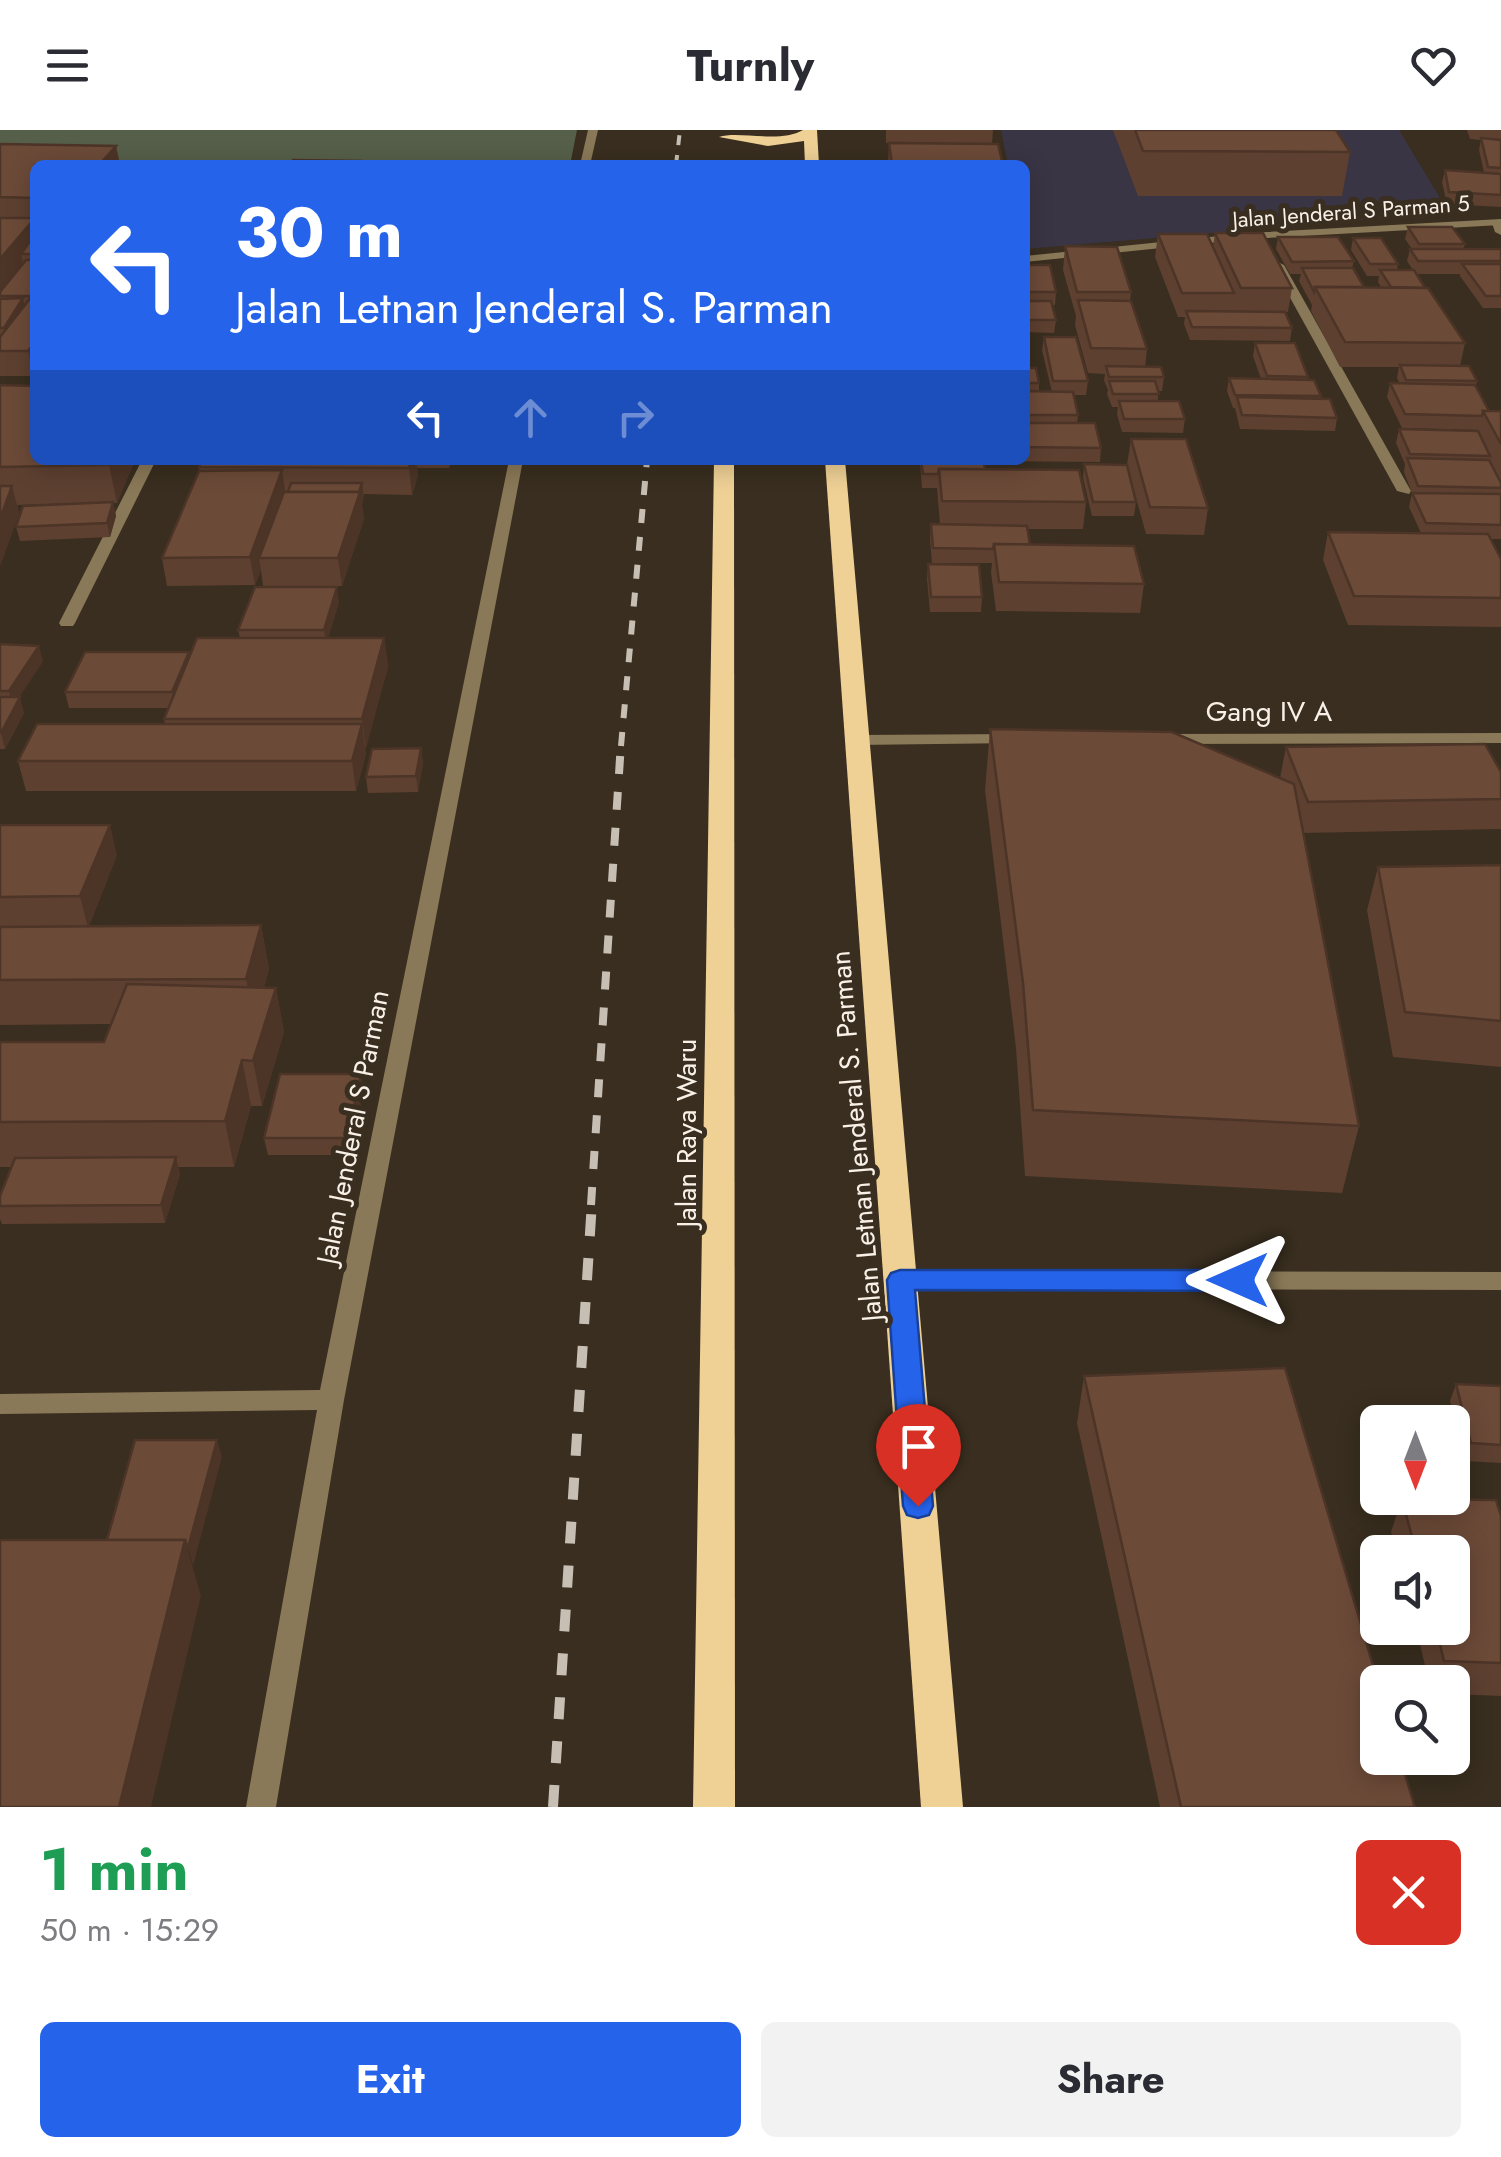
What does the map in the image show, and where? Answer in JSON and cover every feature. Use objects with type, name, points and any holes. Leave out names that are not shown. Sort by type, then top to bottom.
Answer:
[{"type":"highway","points":[[726,139],[768,142],[809,133],[812,160]]},
{"type":"highway","name":"Jalan Raya Waru","points":[[714,1807],[724,465]]},
{"type":"highway","name":"Jalan Letnan Jenderal S. Parman","points":[[835,465],[942,1807]]},
{"type":"street","points":[[586,160],[593,130]]},
{"type":"street","name":"Jalan Jenderal S Parman 5","points":[[1030,258],[1248,236],[1499,225]]},
{"type":"street","points":[[1248,236],[1276,260],[1404,492]]},
{"type":"street","points":[[67,623],[146,465]]},
{"type":"street","name":"Jalan Jenderal S Parman","points":[[261,1807],[332,1400],[515,465]]},
{"type":"street","name":"Gang IV A","points":[[1150,739],[1501,738]]},
{"type":"street","points":[[856,740],[1032,739]]},
{"type":"street","points":[[900,1280],[1501,1281]]},
{"type":"street","points":[[0,1404],[332,1400]]},
{"type":"shaded area","points":[[1001,130],[1399,130],[1449,213],[1030,249],[1030,160],[1007,160]]},
{"type":"green space","points":[[0,130],[577,130],[571,160],[30,160],[30,175],[0,236]]},
{"type":"building","points":[[1135,130],[1336,130],[1350,152],[1143,151]]},
{"type":"building","points":[[1481,138],[1501,140],[1501,168],[1488,167]]},
{"type":"building","points":[[889,143],[998,144],[1002,160],[891,160]]},
{"type":"building","points":[[0,144],[116,146],[103,160],[30,160],[30,198],[0,197]]},
{"type":"building","points":[[1445,170],[1501,174],[1501,195],[1449,192]]},
{"type":"building","points":[[0,218],[30,218],[30,224],[0,259]]},
{"type":"building","points":[[1408,227],[1452,227],[1465,244],[1419,244]]},
{"type":"building","points":[[1215,233],[1263,233],[1292,288],[1241,288]]},
{"type":"building","points":[[1158,234],[1207,234],[1234,293],[1182,293]]},
{"type":"building","points":[[1278,237],[1338,237],[1354,261],[1292,262]]},
{"type":"building","points":[[1353,238],[1381,238],[1398,264],[1370,264]]},
{"type":"building","points":[[1065,246],[1117,247],[1131,292],[1077,292]]},
{"type":"building","points":[[1410,249],[1501,249],[1501,261],[1418,261]]},
{"type":"building","points":[[30,260],[30,296],[0,296]]},
{"type":"building","points":[[1462,264],[1501,264],[1501,296],[1486,296]]},
{"type":"building","points":[[1030,265],[1050,265],[1056,292],[1030,292]]},
{"type":"building","points":[[1302,268],[1353,268],[1364,287],[1315,287],[1314,292]]},
{"type":"building","points":[[1380,270],[1414,270],[1425,288],[1391,287]]},
{"type":"building","points":[[1315,287],[1428,288],[1465,343],[1345,342]]},
{"type":"building","points":[[23,298],[4,328],[0,328],[0,299]]},
{"type":"building","points":[[30,298],[30,348],[0,351],[0,337]]},
{"type":"building","points":[[1078,300],[1131,301],[1147,349],[1091,348]]},
{"type":"building","points":[[1030,301],[1051,301],[1056,320],[1030,320]]},
{"type":"building","points":[[1186,311],[1285,312],[1292,328],[1192,327]]},
{"type":"building","points":[[1044,337],[1076,337],[1088,381],[1053,381]]},
{"type":"building","points":[[1255,343],[1295,343],[1308,377],[1267,376]]},
{"type":"building","points":[[1400,365],[1469,366],[1477,381],[1406,380]]},
{"type":"building","points":[[1106,366],[1161,367],[1164,377],[1109,377]]},
{"type":"building","points":[[1030,368],[1036,368],[1039,383],[1030,383]]},
{"type":"building","points":[[1229,378],[1314,380],[1321,396],[1235,395]]},
{"type":"building","points":[[1109,381],[1155,381],[1159,394],[1113,394]]},
{"type":"building","points":[[1390,383],[1475,385],[1489,411],[1483,411],[1482,416],[1405,414]]},
{"type":"building","points":[[0,385],[30,386],[30,465],[109,465],[0,467]]},
{"type":"building","points":[[1030,391],[1073,392],[1078,415],[1030,415]]},
{"type":"building","points":[[1237,397],[1330,399],[1337,418],[1242,415]]},
{"type":"building","points":[[1119,401],[1179,401],[1185,419],[1124,419]]},
{"type":"building","points":[[1483,411],[1501,411],[1501,444]]},
{"type":"building","points":[[1030,423],[1095,423],[1101,448],[1030,447]]},
{"type":"building","points":[[1399,429],[1478,431],[1490,456],[1410,454]]},
{"type":"building","points":[[1131,439],[1186,439],[1208,508],[1150,507]]},
{"type":"building","points":[[1407,458],[1489,460],[1501,488],[1418,486]]},
{"type":"building","points":[[1084,464],[1127,465],[1136,502],[1093,502]]},
{"type":"building","points":[[200,465],[410,465],[409,468]]},
{"type":"building","points":[[922,465],[984,465],[985,469],[939,469],[938,474],[923,474]]},
{"type":"building","points":[[939,469],[1079,470],[1086,502],[942,501]]},
{"type":"building","points":[[282,470],[250,557],[162,558],[199,471]]},
{"type":"building","points":[[291,483],[362,483],[359,492],[288,492]]},
{"type":"building","points":[[0,486],[12,486],[0,519]]},
{"type":"building","points":[[284,492],[360,492],[338,558],[259,558]]},
{"type":"building","points":[[1412,493],[1501,494],[1501,525],[1426,523]]},
{"type":"building","points":[[113,502],[107,523],[16,527],[23,506]]},
{"type":"building","points":[[931,524],[1027,526],[1030,545],[933,548]]},
{"type":"building","points":[[1328,532],[1488,534],[1501,559],[1501,598],[1354,596]]},
{"type":"building","points":[[994,544],[1134,546],[1144,584],[999,582]]},
{"type":"building","points":[[928,564],[979,565],[982,597],[931,597]]},
{"type":"building","points":[[255,587],[337,587],[324,630],[238,630]]},
{"type":"building","points":[[197,638],[384,638],[362,719],[164,719]]},
{"type":"building","points":[[0,644],[39,646],[9,691],[0,691]]},
{"type":"building","points":[[85,652],[189,652],[172,692],[65,692]]},
{"type":"building","points":[[0,697],[20,697],[1,733],[0,733]]},
{"type":"building","points":[[37,724],[362,724],[352,761],[18,761]]},
{"type":"building","points":[[990,729],[1172,732],[1294,784],[1359,1126],[1033,1110],[1023,983]]},
{"type":"building","points":[[1485,744],[1501,772],[1501,799],[1308,802],[1286,747]]},
{"type":"building","points":[[421,748],[416,776],[366,777],[372,749]]},
{"type":"building","points":[[0,825],[110,825],[80,896],[0,897]]},
{"type":"building","points":[[1501,865],[1501,1021],[1405,1012],[1378,867]]},
{"type":"building","points":[[261,925],[246,979],[0,980],[0,927]]},
{"type":"building","points":[[127,984],[276,988],[253,1061],[242,1060],[225,1121],[0,1122],[0,1042],[104,1042]]},
{"type":"building","points":[[280,1074],[361,1074],[347,1138],[264,1138]]},
{"type":"building","points":[[176,1157],[161,1205],[0,1206],[15,1158]]},
{"type":"building","points":[[1285,1368],[1360,1621],[1360,1645],[1367,1645],[1373,1665],[1360,1665],[1360,1775],[1405,1775],[1415,1807],[1181,1807],[1084,1376]]},
{"type":"building","points":[[1456,1384],[1501,1386],[1501,1445],[1471,1443],[1470,1405],[1461,1405]]},
{"type":"building","points":[[135,1440],[217,1440],[188,1548],[185,1540],[107,1540]]},
{"type":"building","points":[[1470,1500],[1496,1500],[1501,1516],[1501,1663],[1444,1661],[1440,1645],[1470,1645],[1470,1535],[1412,1535],[1406,1515],[1470,1515]]},
{"type":"building","points":[[0,1540],[185,1540],[119,1807],[0,1807]]},
{"type":"railway","points":[[677,160],[680,130]]},
{"type":"railway","points":[[621,746],[647,465]]},
{"type":"railway","points":[[591,1205],[621,743]]},
{"type":"railway","points":[[553,1807],[592,1202]]},
{"type":"route","points":[[918,1506],[900,1280],[1238,1280]]}]
